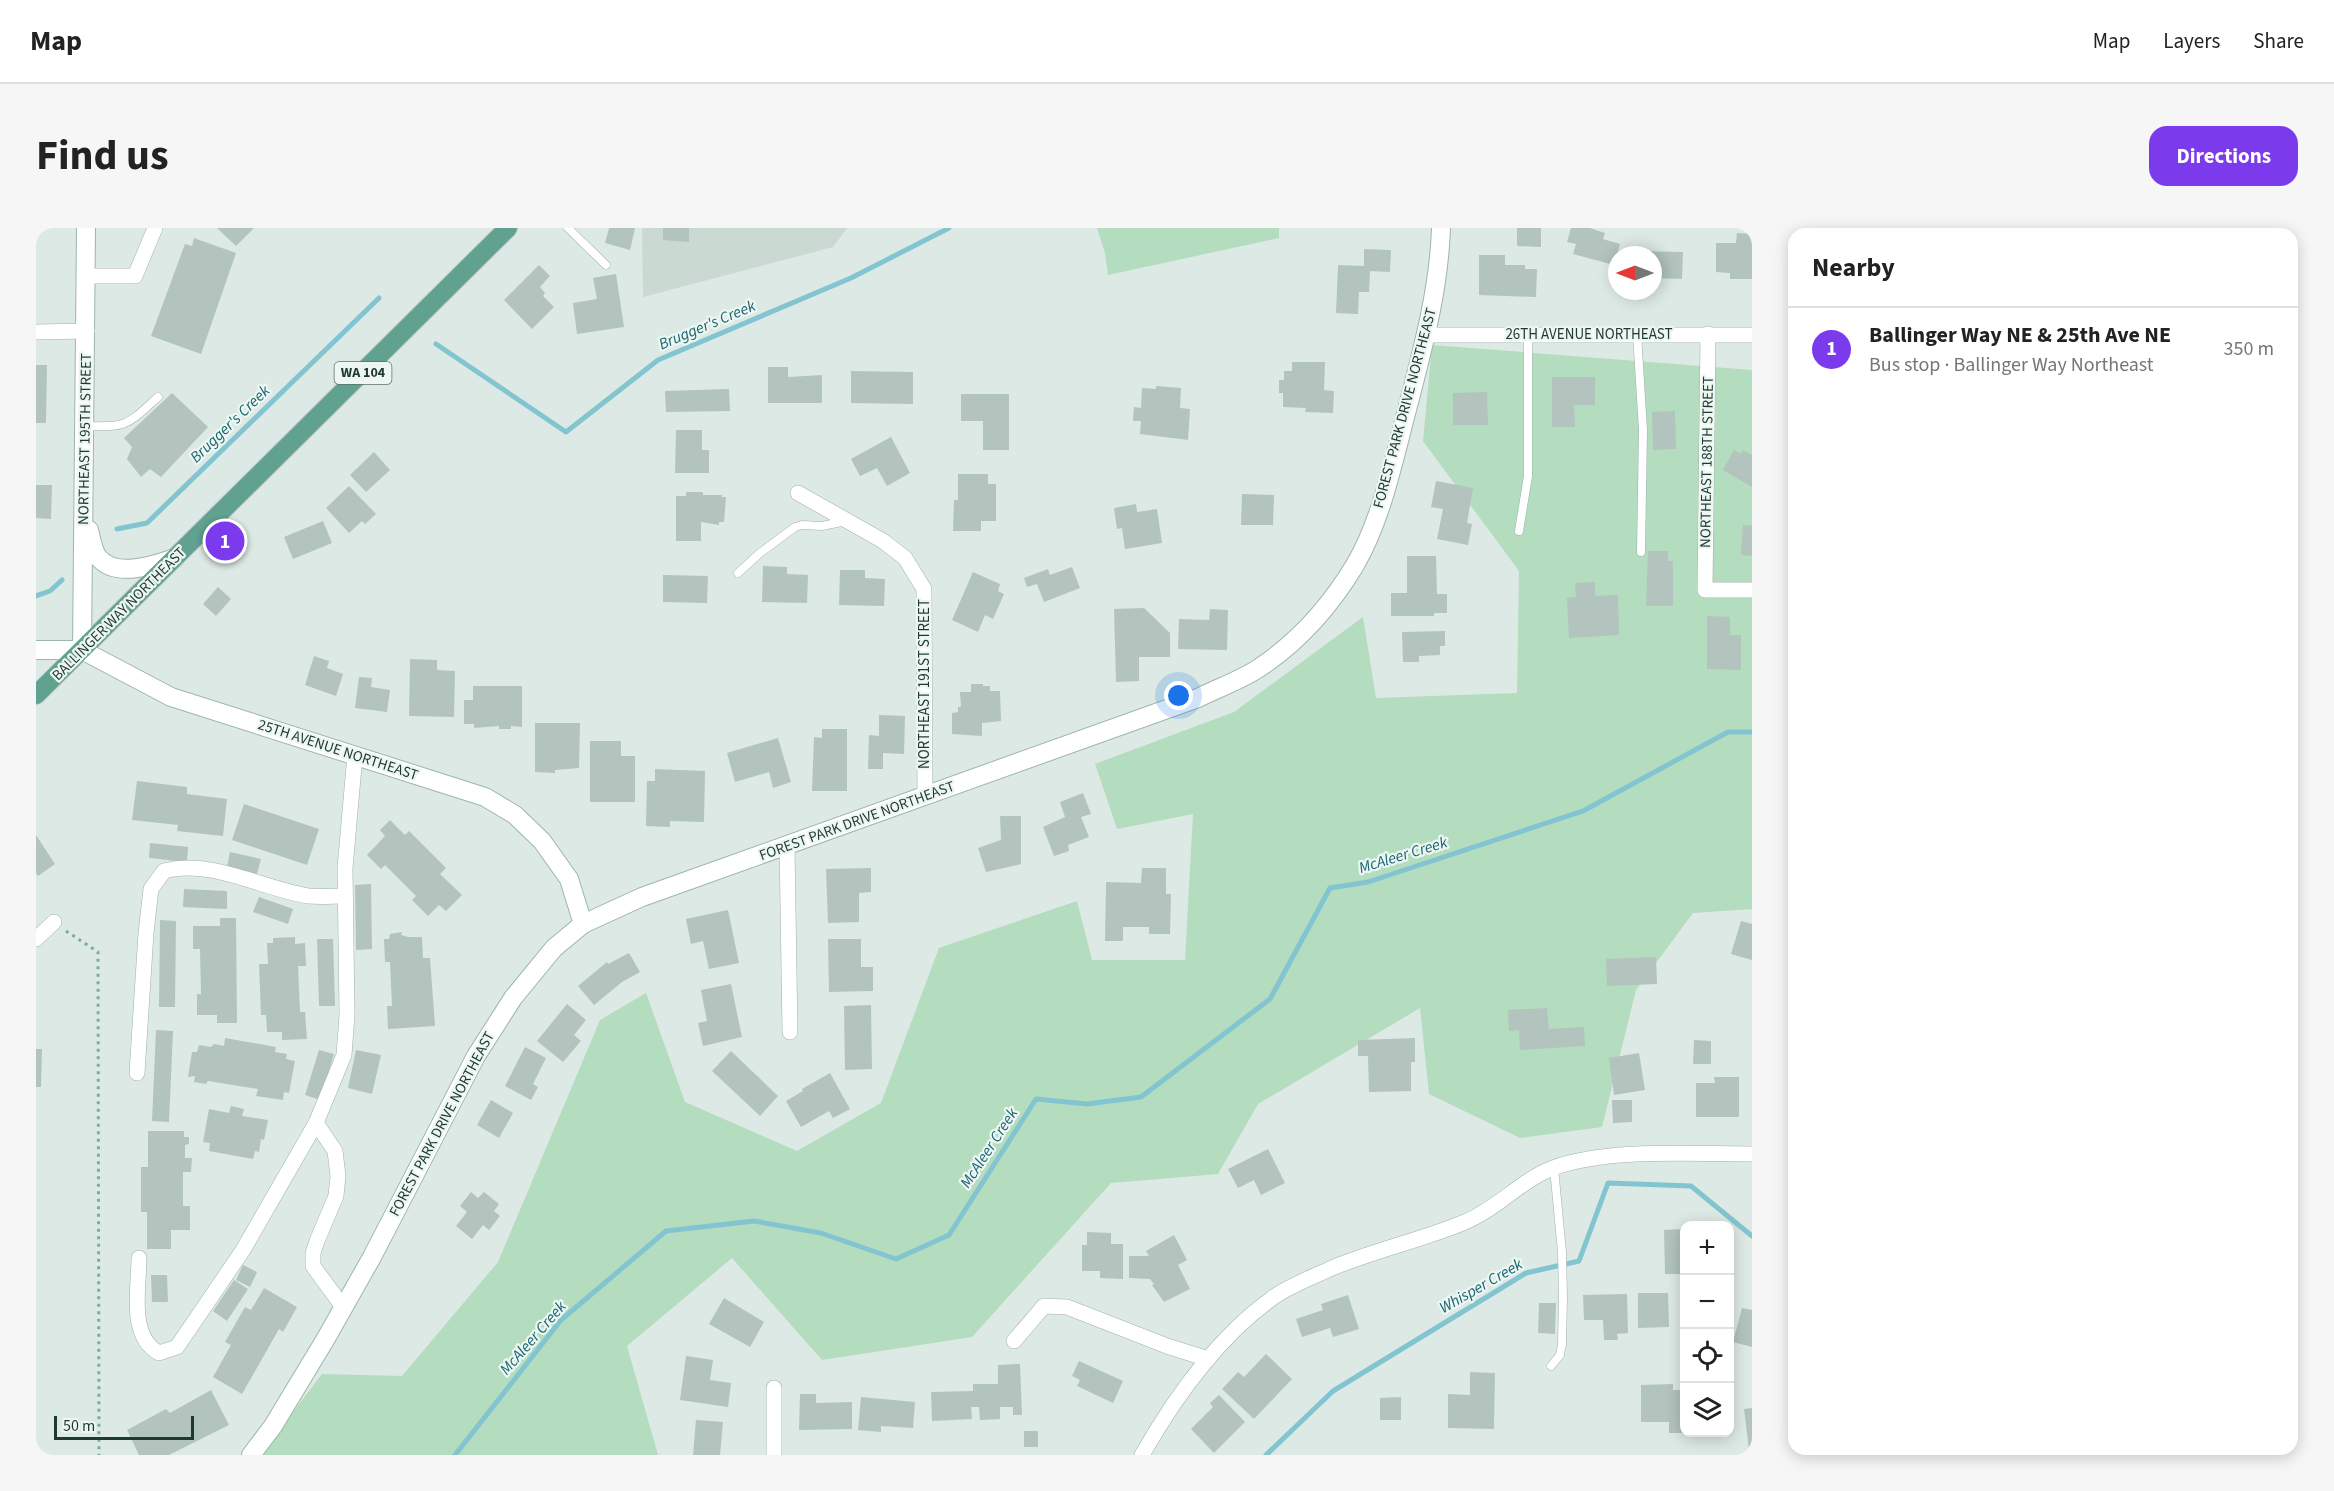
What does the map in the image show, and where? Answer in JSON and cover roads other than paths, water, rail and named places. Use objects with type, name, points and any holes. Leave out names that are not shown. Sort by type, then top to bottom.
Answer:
[{"type":"main road","name":"BALLINGER WAY NORTHEAST","points":[[36,695],[508,228]]},
{"type":"street","name":"NORTHEAST 195TH STREET","points":[[82,650],[87,331],[86,228]]},
{"type":"street","points":[[87,276],[135,276],[155,228]]},
{"type":"street","name":"FOREST PARK DRIVE NORTHEAST","points":[[251,1455],[273,1426],[344,1307],[476,1056],[513,998],[555,948],[583,924],[642,897],[1198,698],[1257,669],[1290,645],[1313,622],[1355,565],[1376,519],[1426,334],[1440,264],[1441,228]]},
{"type":"street","points":[[36,332],[87,331]]},
{"type":"street","name":"26TH AVENUE NORTHEAST","points":[[1426,334],[1752,334]]},
{"type":"street","name":"NORTHEAST 188TH STREET","points":[[1708,334],[1706,590],[1752,590]]},
{"type":"street","name":"NORTHEAST 191ST STREET","points":[[798,493],[883,541],[905,558],[924,589],[925,796]]},
{"type":"street","points":[[84,511],[96,556],[108,566],[141,569],[175,558]]},
{"type":"street","name":"25TH AVENUE NORTHEAST","points":[[36,650],[82,650],[171,697],[484,797],[515,815],[542,841],[569,879],[583,924]]},
{"type":"street","points":[[139,1258],[138,1326],[149,1348],[159,1353],[177,1347],[243,1250],[316,1123],[344,1055],[347,1015],[345,868],[355,755]]},
{"type":"street","points":[[787,846],[790,1032]]},
{"type":"street","points":[[137,1073],[146,933],[152,889],[164,871],[179,867],[243,876],[310,896],[345,896]]},
{"type":"street","points":[[36,939],[54,922]]},
{"type":"street","points":[[316,1123],[335,1151],[338,1176],[336,1196],[315,1247],[313,1266],[344,1307]]},
{"type":"street","points":[[1142,1455],[1168,1410],[1208,1359],[1228,1337],[1272,1298],[1334,1268],[1467,1222],[1537,1175],[1574,1162],[1630,1155],[1752,1154]]},
{"type":"street","points":[[1014,1341],[1044,1306],[1067,1307],[1167,1346],[1208,1359]]},
{"type":"street","points":[[774,1388],[774,1455]]},
{"type":"lane","points":[[568,228],[606,265]]},
{"type":"lane","points":[[1519,531],[1528,476],[1528,334]]},
{"type":"lane","points":[[1637,334],[1643,430],[1641,552]]},
{"type":"lane","points":[[85,426],[123,425],[132,421],[158,397]]},
{"type":"lane","points":[[738,573],[760,553],[795,528],[802,525],[822,526],[848,520]]},
{"type":"lane","points":[[1551,1366],[1560,1355],[1562,1344],[1563,1298],[1562,1252],[1554,1168]]},
{"type":"waterway","name":"Brugger's Creek","points":[[436,344],[566,432],[658,360],[851,278],[949,228]]},
{"type":"waterway","name":"Brugger's Creek","points":[[117,529],[147,523],[379,298]]},
{"type":"waterway","name":"Brugger's Creek","points":[[36,596],[50,591],[62,580]]},
{"type":"waterway","name":"McAleer Creek","points":[[455,1455],[561,1320],[666,1231],[754,1221],[821,1233],[896,1259],[949,1235],[1036,1099],[1087,1104],[1141,1097],[1270,999],[1330,888],[1368,882],[1583,811],[1728,732],[1752,732]]},
{"type":"waterway","name":"Whisper Creek","points":[[1266,1455],[1333,1391],[1526,1273],[1579,1261],[1608,1183],[1691,1186],[1752,1236]]},
{"type":"place","name":"Ballinger Way NE & 25th Ave NE","points":[[225,541]]}]
